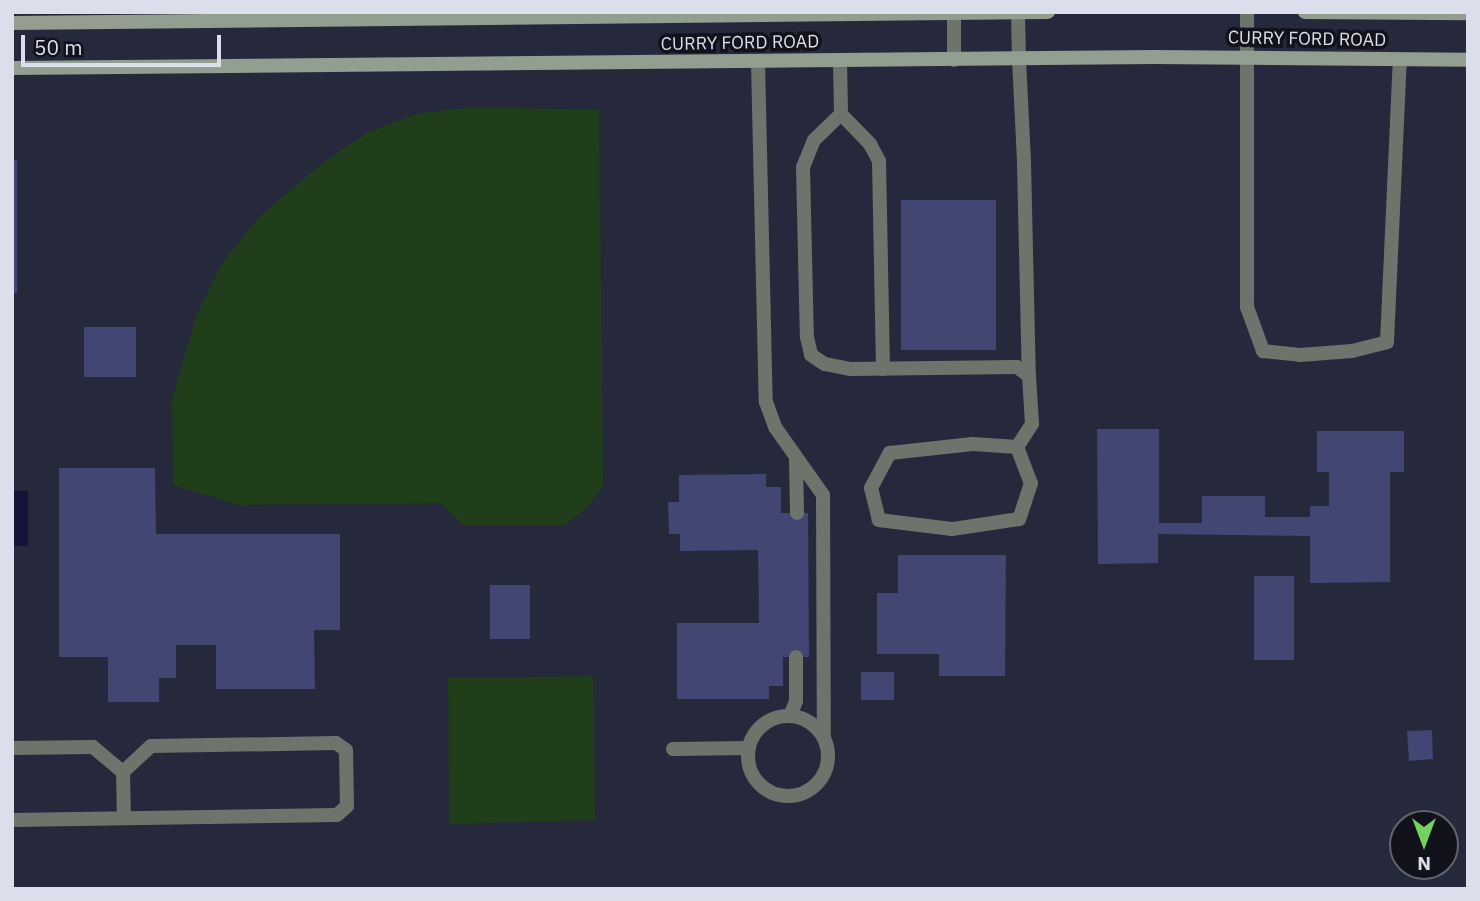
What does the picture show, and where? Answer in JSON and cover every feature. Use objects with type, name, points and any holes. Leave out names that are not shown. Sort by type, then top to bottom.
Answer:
[{"type":"main road","name":"CURRY FORD ROAD","points":[[12,23],[1048,12]]},
{"type":"main road","name":"CURRY FORD ROAD","points":[[1305,12],[1468,13]]},
{"type":"main road","name":"CURRY FORD ROAD","points":[[12,68],[1248,57],[1468,60]]},
{"type":"street","points":[[1247,12],[1247,307],[1263,351],[1300,355],[1352,351],[1387,342],[1400,59]]},
{"type":"street","points":[[954,13],[954,60]]},
{"type":"street","points":[[1017,447],[1032,424],[1018,13]]},
{"type":"street","points":[[840,61],[841,114],[870,144],[879,161],[883,369]]},
{"type":"street","points":[[758,62],[766,402],[775,427],[823,495],[824,737],[828,762],[825,774],[807,792],[795,796],[783,796],[760,785],[748,762],[754,735],[776,718],[790,716],[816,726],[824,737]]},
{"type":"street","points":[[841,114],[814,140],[803,167],[807,337],[811,355],[825,364],[850,369],[1017,368],[1029,376]]},
{"type":"street","points":[[973,444],[1017,447],[1031,483],[1019,519],[952,529],[879,520],[871,488],[890,453],[973,444]]},
{"type":"street","points":[[796,458],[797,513]]},
{"type":"street","points":[[790,716],[796,701],[796,657]]},
{"type":"street","points":[[12,820],[337,815],[347,806],[346,750],[336,743],[151,746],[123,772],[124,818]]},
{"type":"street","points":[[12,748],[93,747],[123,772]]},
{"type":"street","points":[[673,749],[749,748]]},
{"type":"green space","points":[[478,107],[599,110],[603,486],[587,507],[565,525],[463,525],[440,503],[239,505],[173,485],[172,399],[196,316],[221,265],[260,216],[320,165],[368,132],[421,113]]},
{"type":"green space","points":[[593,676],[595,820],[449,824],[448,678]]},
{"type":"shaded area","points":[[12,491],[28,491],[28,546],[12,546]]},
{"type":"building","points":[[12,160],[17,160],[17,293],[12,293]]},
{"type":"building","points":[[901,200],[996,200],[996,350],[901,350]]},
{"type":"building","points":[[84,327],[136,327],[136,377],[84,377]]},
{"type":"building","points":[[1097,429],[1159,429],[1159,523],[1202,523],[1202,496],[1265,496],[1265,517],[1310,517],[1310,506],[1329,506],[1329,472],[1317,472],[1317,431],[1404,431],[1404,472],[1390,472],[1390,582],[1310,583],[1310,536],[1158,534],[1158,563],[1098,564]]},
{"type":"building","points":[[59,468],[155,468],[156,534],[340,534],[340,630],[314,630],[315,689],[216,689],[216,645],[176,645],[176,678],[159,678],[159,702],[108,702],[108,657],[59,657]]},
{"type":"building","points":[[766,474],[766,487],[781,487],[781,513],[808,513],[809,657],[783,657],[783,686],[769,686],[769,699],[677,699],[677,623],[759,623],[758,550],[680,551],[680,534],[669,534],[668,502],[679,502],[679,475]]},
{"type":"building","points":[[898,555],[1006,555],[1005,676],[939,676],[939,654],[877,654],[877,593],[898,593]]},
{"type":"building","points":[[1254,576],[1294,576],[1294,660],[1254,660]]},
{"type":"building","points":[[490,585],[530,585],[530,639],[490,639]]},
{"type":"building","points":[[861,672],[894,672],[894,700],[861,700]]},
{"type":"building","points":[[1432,730],[1433,759],[1409,761],[1407,731]]}]
